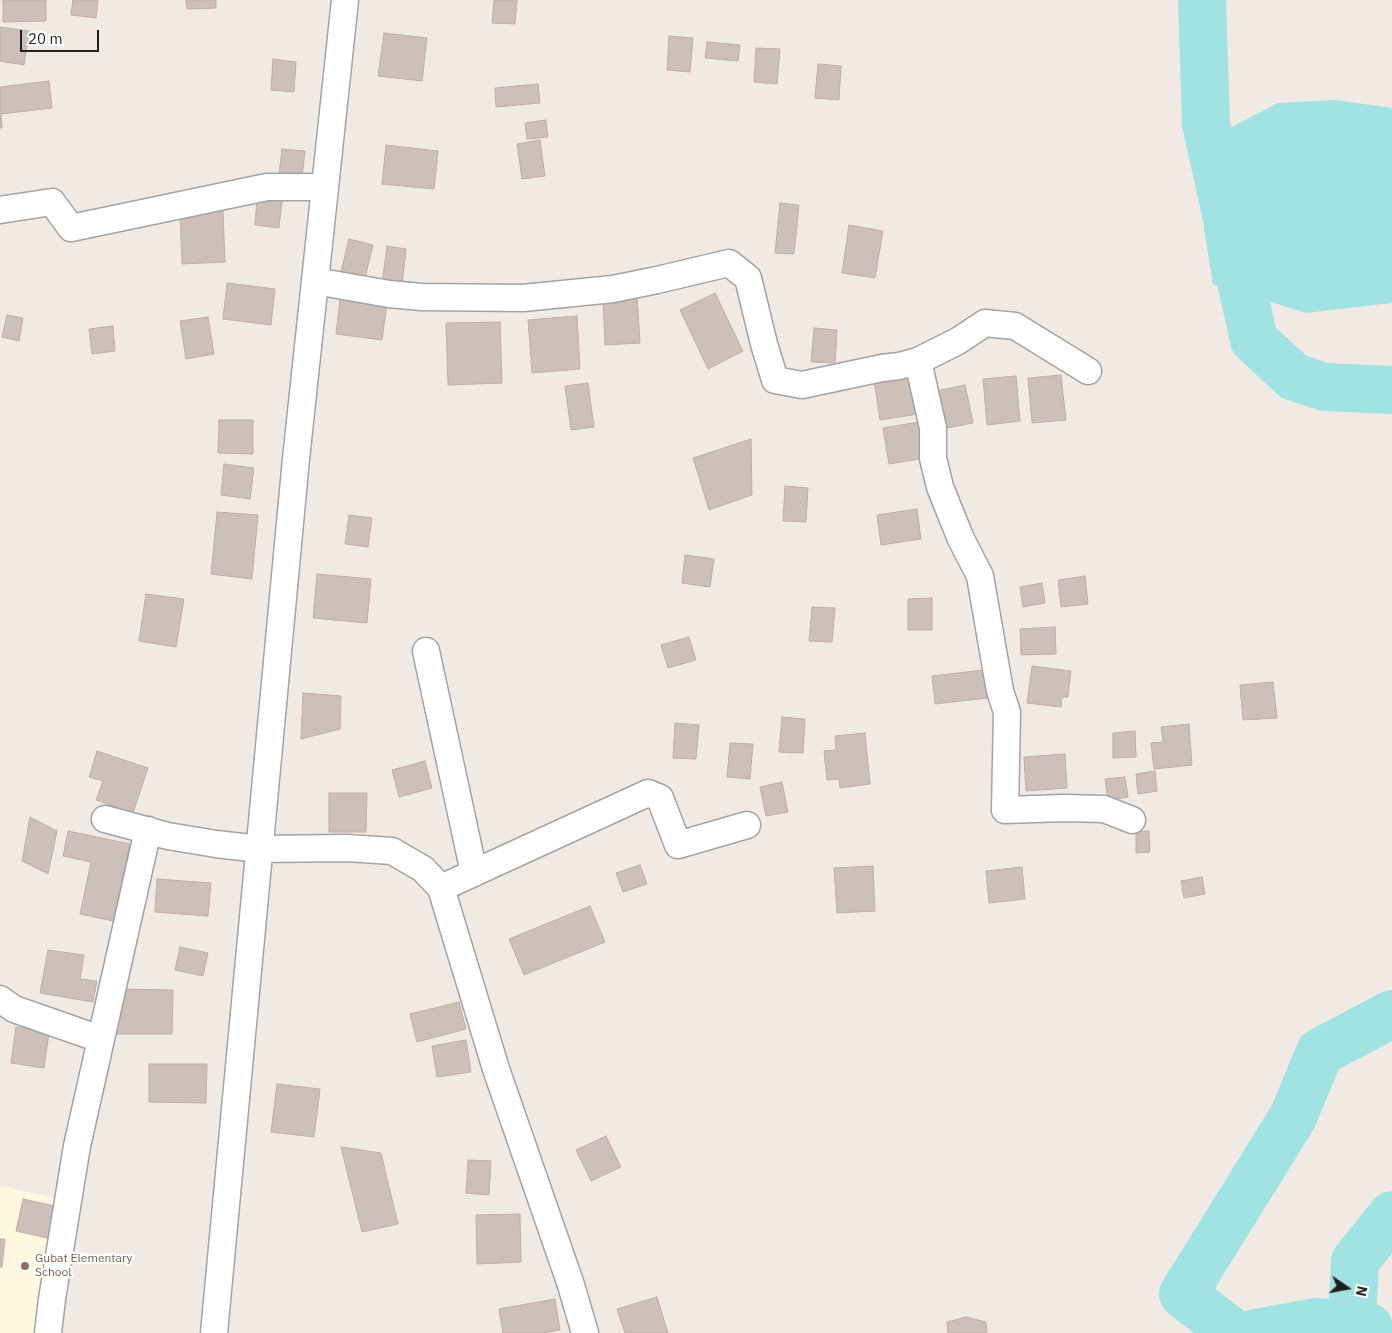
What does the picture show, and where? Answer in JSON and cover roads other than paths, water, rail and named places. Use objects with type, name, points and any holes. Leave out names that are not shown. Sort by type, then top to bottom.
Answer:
[{"type":"street","points":[[214,1333],[295,469],[345,0]]},
{"type":"street","points":[[0,210],[52,202],[71,228],[267,187],[324,187]]},
{"type":"street","points":[[315,281],[389,294],[422,297],[524,298],[613,289],[729,263],[748,278],[775,380],[802,385],[918,361],[958,341],[985,323],[1015,326],[1088,371]]},
{"type":"street","points":[[918,361],[933,428],[935,468],[961,539],[980,576],[1000,691],[1007,712],[1005,810],[1104,809],[1132,820]]},
{"type":"street","points":[[426,651],[474,873]]},
{"type":"street","points":[[441,888],[648,793],[660,798],[678,845],[747,825]]},
{"type":"street","points":[[105,819],[168,836],[260,849],[347,848],[392,851],[423,868],[441,888],[496,1069],[571,1285],[585,1333]]},
{"type":"street","points":[[48,1333],[77,1146],[148,830]]},
{"type":"street","points":[[0,999],[14,1010],[100,1039]]},
{"type":"water","points":[[1336,100],[1392,108],[1392,303],[1306,313],[1213,284],[1204,229],[1206,184],[1216,135],[1278,103]]},
{"type":"waterway","points":[[1202,0],[1206,124],[1254,340],[1294,377],[1325,387],[1392,390]]},
{"type":"waterway","points":[[1233,1333],[1183,1294],[1293,1117],[1320,1052],[1392,1014]]},
{"type":"waterway","points":[[1352,1325],[1355,1261],[1392,1215]]},
{"type":"waterway","points":[[1255,1333],[1316,1322],[1369,1327],[1366,1333]]},
{"type":"place","name":"Gubat Elementary School","points":[[25,1266]]}]
